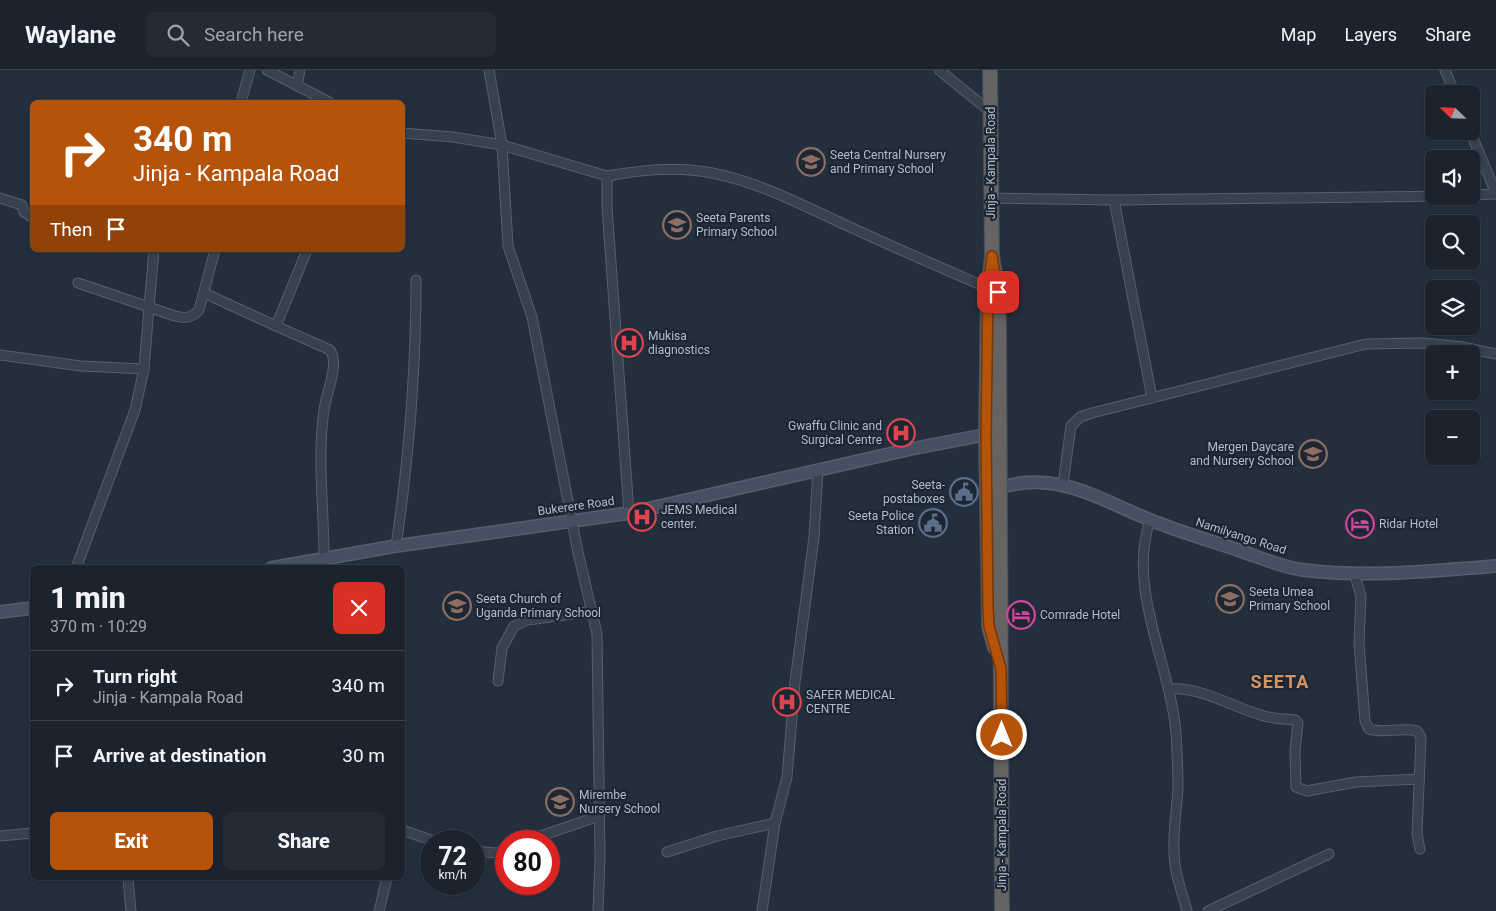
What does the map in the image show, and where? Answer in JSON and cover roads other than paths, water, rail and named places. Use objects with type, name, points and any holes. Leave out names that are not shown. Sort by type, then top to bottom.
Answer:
[{"type":"highway","name":"Jinja - Kampala Road","points":[[990,70],[992,113],[992,256],[988,288],[993,490],[1001,669],[1002,911]]},
{"type":"highway","name":"Jinja - Kampala Road","points":[[992,256],[998,292],[992,434]]},
{"type":"main road","name":"Bukerere Road","points":[[285,565],[396,546],[629,513],[818,470],[992,434]]},
{"type":"main road","name":"Namilyango Road","points":[[993,490],[1039,481],[1063,484],[1150,520],[1278,564],[1302,570],[1354,573],[1421,572],[1496,566]]},
{"type":"main road","points":[[0,612],[30,608]]},
{"type":"street","points":[[242,100],[250,70]]},
{"type":"street","points":[[267,70],[325,100]]},
{"type":"street","points":[[297,86],[300,70]]},
{"type":"street","points":[[489,70],[502,145],[508,246],[532,317],[578,552],[597,634],[600,816],[598,911]]},
{"type":"street","points":[[939,70],[992,113]]},
{"type":"street","points":[[1445,70],[1451,85]]},
{"type":"street","points":[[405,133],[454,137],[502,145],[607,176],[638,170],[674,168],[713,173],[750,184],[796,202],[988,288]]},
{"type":"street","points":[[1474,140],[1496,194],[1480,195]]},
{"type":"street","points":[[607,176],[607,207],[629,513]]},
{"type":"street","points":[[992,198],[1114,200],[1425,196]]},
{"type":"street","points":[[0,198],[22,205],[24,212],[30,216]]},
{"type":"street","points":[[1114,200],[1152,398]]},
{"type":"street","points":[[77,565],[135,410],[144,369],[154,252]]},
{"type":"street","points":[[78,283],[188,319],[194,317],[199,310],[214,252]]},
{"type":"street","points":[[276,326],[306,252]]},
{"type":"street","points":[[396,546],[402,503],[416,339],[416,280]]},
{"type":"street","points":[[204,293],[330,350],[335,361],[324,409],[321,441],[324,557]]},
{"type":"street","points":[[1063,484],[1071,426],[1075,421],[1092,413],[1366,344],[1422,343],[1463,347],[1496,354]]},
{"type":"street","points":[[0,354],[81,366],[144,369]]},
{"type":"street","points":[[762,911],[776,823],[787,777],[794,682],[814,537],[818,470]]},
{"type":"street","points":[[1150,520],[1143,550],[1144,576],[1151,622],[1169,689],[1176,734],[1178,786],[1174,852],[1175,867],[1187,911]]},
{"type":"street","points":[[1354,573],[1361,596],[1359,643],[1365,721],[1369,728],[1375,731],[1408,729],[1417,731],[1421,737],[1417,834],[1420,849]]},
{"type":"street","points":[[498,681],[502,648],[514,626],[528,620],[593,611]]},
{"type":"street","points":[[1169,689],[1183,688],[1200,692],[1265,716],[1295,720],[1298,723],[1295,751],[1296,787],[1298,789],[1307,791],[1356,782],[1419,779]]},
{"type":"street","points":[[559,830],[600,816]]},
{"type":"street","points":[[667,852],[718,836],[776,823]]},
{"type":"street","points":[[405,831],[420,836]]},
{"type":"street","points":[[0,836],[30,833]]},
{"type":"street","points":[[1208,911],[1329,854]]},
{"type":"street","points":[[128,880],[131,911]]},
{"type":"street","points":[[379,911],[387,880]]},
{"type":"place","name":"Seeta Central Nursery and Primary School","points":[[811,162]]},
{"type":"place","name":"Seeta Parents Primary School","points":[[677,225]]},
{"type":"place","name":"Mukisa diagnostics","points":[[629,343]]},
{"type":"place","name":"Gwaffu Clinic and Surgical Centre","points":[[901,433]]},
{"type":"place","name":"Mergen Daycare and Nursery School","points":[[1313,454]]},
{"type":"place","name":"Seeta- postaboxes","points":[[964,492]]},
{"type":"place","name":"JEMS Medical center.","points":[[642,517]]},
{"type":"place","name":"Seeta Police Station","points":[[933,523]]},
{"type":"place","name":"Ridar Hotel","points":[[1360,524]]},
{"type":"place","name":"Seeta Umea Primary School","points":[[1230,599]]},
{"type":"place","name":"Seeta Church of Uganda Primary School","points":[[457,606]]},
{"type":"place","name":"Comrade Hotel","points":[[1021,615]]},
{"type":"place","name":"SAFER MEDICAL CENTRE","points":[[787,702]]},
{"type":"place","name":"Mirembe Nursery School","points":[[560,802]]},
{"type":"district","name":"SEETA","points":[[1280,682]]}]
